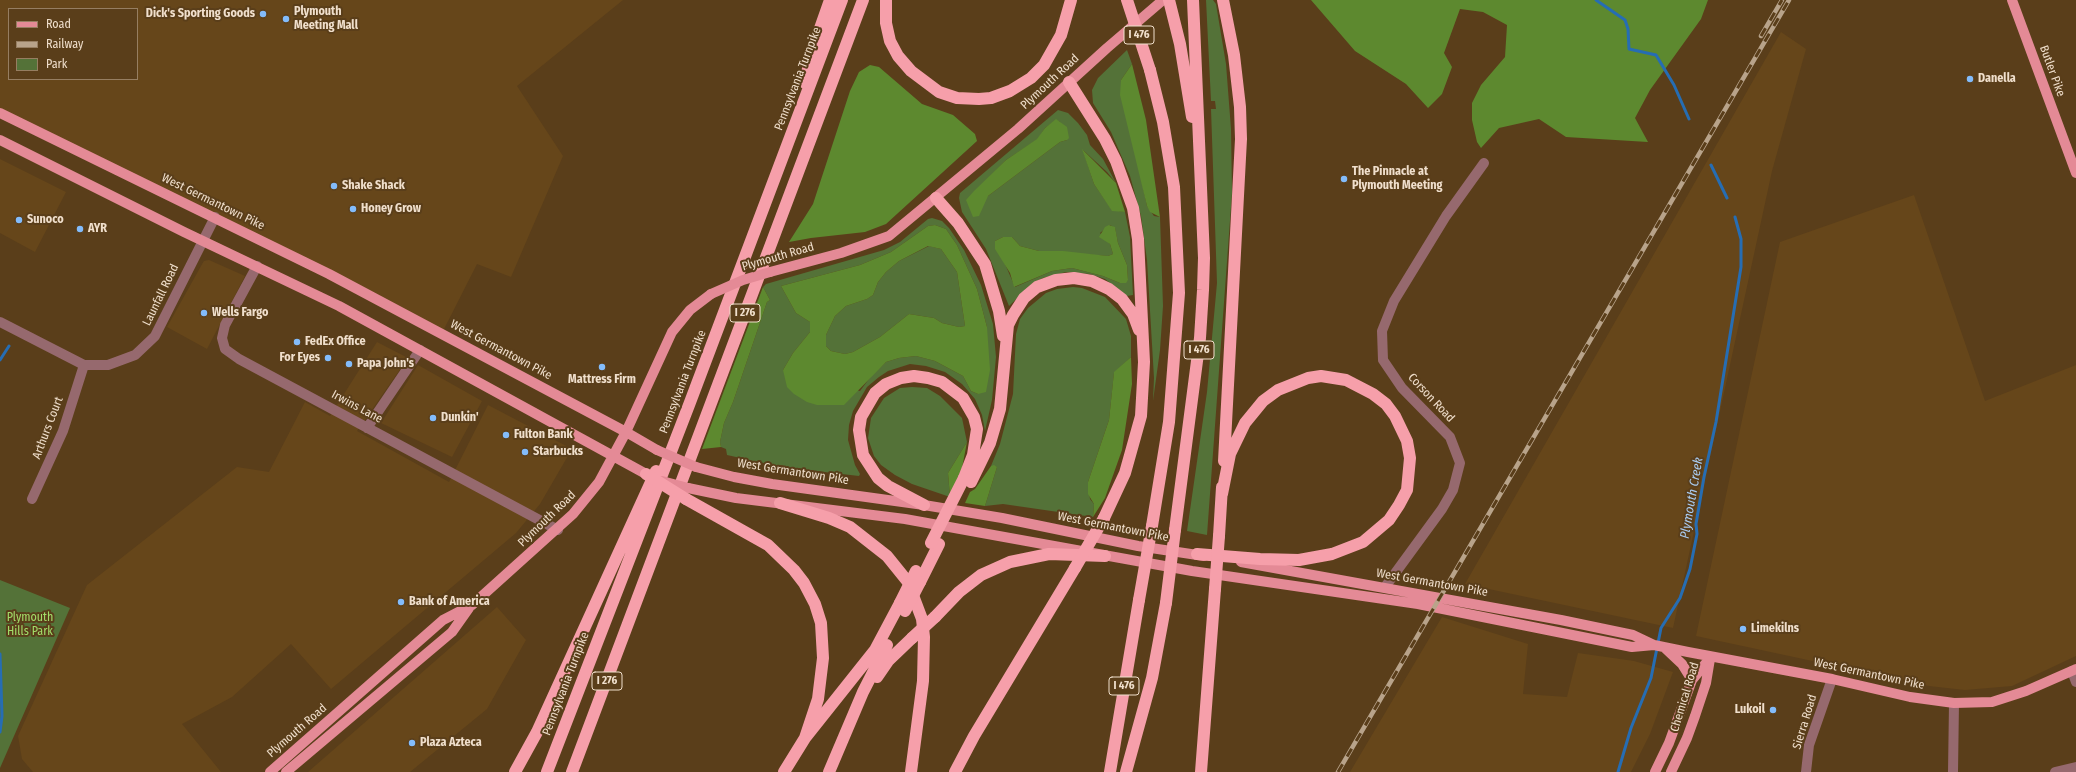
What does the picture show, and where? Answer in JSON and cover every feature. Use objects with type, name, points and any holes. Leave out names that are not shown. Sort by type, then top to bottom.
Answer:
[{"type":"highway","points":[[798,119],[811,54],[830,0]]},
{"type":"highway","name":"Pennsylvania Turnpike","points":[[547,772],[689,405],[842,0]]},
{"type":"highway","name":"I 276","points":[[572,772],[863,0]]},
{"type":"highway","points":[[886,0],[886,23],[890,41],[898,56],[911,71],[939,92],[957,98],[979,99],[991,98],[1010,92],[1031,78],[1044,65],[1060,35],[1071,0]]},
{"type":"highway","name":"I 476","points":[[1110,772],[1169,422],[1179,293],[1174,187],[1163,122],[1150,70],[1127,0]]},
{"type":"highway","name":"I 476","points":[[1126,772],[1152,678],[1166,603],[1201,323],[1204,258],[1201,169],[1180,44],[1169,0]]},
{"type":"highway","points":[[1193,0],[1201,169]]},
{"type":"highway","points":[[1202,772],[1229,393],[1241,139],[1240,107],[1234,54],[1223,0]]},
{"type":"highway","points":[[955,772],[974,736],[1104,518],[1125,473],[1135,442],[1141,416],[1144,362],[1138,239],[1133,208],[1125,182],[1111,150],[1069,82]]},
{"type":"highway","points":[[936,198],[958,222],[985,264],[999,311],[1005,351]]},
{"type":"highway","points":[[784,772],[805,738],[871,657],[902,607],[968,480],[990,443],[1000,409],[1008,325],[1024,298],[1047,283],[1074,278],[1101,284],[1115,293],[1129,307],[1137,322],[1144,362]]},
{"type":"highway","points":[[924,504],[894,489],[878,478],[863,455],[859,430],[861,417],[875,393],[886,384],[901,378],[914,376],[928,378],[942,382],[964,398],[974,418],[977,429],[968,480]]},
{"type":"highway","points":[[1197,554],[1260,559],[1299,560],[1332,554],[1363,542],[1389,520],[1399,505],[1406,490],[1410,469],[1407,441],[1395,416],[1386,404],[1373,394],[1346,380],[1321,376],[1308,378],[1278,390],[1252,412],[1238,435],[1230,454],[1222,494]]},
{"type":"highway","points":[[515,772],[537,732],[623,547],[647,489],[689,405]]},
{"type":"highway","points":[[646,474],[687,494],[768,545],[794,570],[804,583],[815,604],[821,623],[823,658],[818,699],[805,738]]},
{"type":"highway","points":[[780,503],[829,518],[850,527],[887,556],[908,582],[922,619],[924,637],[922,680],[911,772]]},
{"type":"highway","points":[[850,723],[879,673],[959,592],[981,575],[1010,562],[1048,554],[1105,556]]},
{"type":"highway","points":[[829,772],[902,607]]},
{"type":"highway","points":[[581,772],[590,748],[586,736]]},
{"type":"main road","name":"Plymouth Road","points":[[286,772],[452,632],[472,605],[558,530],[592,493],[626,432],[672,332],[690,310],[711,294],[742,280],[841,253],[884,238],[902,226],[1018,129],[1069,82],[1163,0]]},
{"type":"main road","name":"Butler Pike","points":[[2012,0],[2076,173]]},
{"type":"main road","name":"West Germantown Pike","points":[[0,113],[215,217],[336,278],[626,432],[657,450],[696,467],[734,477],[772,484],[924,504],[1002,518],[1138,546],[1197,554],[1385,588],[1633,635],[1654,645],[1832,679],[1910,697],[1954,703],[1992,702],[2026,691],[2074,670]]},
{"type":"main road","points":[[0,140],[202,241],[339,306],[614,455],[646,474]]},
{"type":"main road","name":"West Germantown Pike","points":[[687,494],[780,503],[904,519],[1024,539],[1105,556],[1192,571],[1418,604],[1632,647],[1654,645]]},
{"type":"main road","name":"Plymouth Road","points":[[270,772],[443,620],[472,605]]},
{"type":"main road","name":"Chemical Road","points":[[1665,647],[1682,664],[1692,680]]},
{"type":"main road","name":"Chemical Road","points":[[1655,772],[1669,743],[1692,680],[1711,657]]},
{"type":"main road","name":"Chemical Road","points":[[1671,772],[1695,716],[1706,683],[1711,657]]},
{"type":"street","name":"Corson Road","points":[[1385,588],[1454,490],[1460,463],[1450,437],[1402,388],[1383,360],[1382,331],[1394,301],[1446,216],[1484,163]]},
{"type":"street","name":"Launfall Road","points":[[0,322],[84,365],[108,365],[135,355],[155,336],[215,217]]},
{"type":"street","name":"Irwins Lane","points":[[257,266],[225,325],[222,338],[225,349],[239,359],[558,530]]},
{"type":"street","points":[[367,428],[420,350]]},
{"type":"street","name":"Arthurs Court","points":[[32,499],[63,431],[84,365]]},
{"type":"street","points":[[2074,670],[2076,682]]},
{"type":"street","name":"Sierra Road","points":[[1806,772],[1809,745],[1832,679]]},
{"type":"street","points":[[1953,772],[1954,703]]},
{"type":"street","points":[[2055,772],[2076,767]]},
{"type":"shaded area","name":"Plymouth Meeting Mall","points":[[0,0],[623,0],[517,86],[563,156],[511,277],[477,264],[442,333],[0,113]]},
{"type":"shaded area","points":[[1781,32],[1806,49],[1772,171],[1673,628],[1465,584]]},
{"type":"shaded area","points":[[0,159],[66,192],[35,252],[0,233]]},
{"type":"shaded area","points":[[1914,195],[1985,401],[2076,365],[2076,656],[2012,686],[1965,690],[1929,686],[1696,636],[1780,242]]},
{"type":"shaded area","points":[[209,260],[245,276],[207,349],[167,327],[204,261]]},
{"type":"shaded area","points":[[377,342],[408,358],[357,431],[449,482],[488,405],[572,449],[540,504],[516,533],[331,689],[291,644],[232,697],[182,724],[221,772],[33,772],[22,759],[18,736],[87,585],[237,467],[269,472],[305,402],[330,416]]},
{"type":"shaded area","points":[[418,365],[482,401],[452,457],[381,423]]},
{"type":"shaded area","points":[[497,607],[526,640],[487,709],[410,772],[308,772]]},
{"type":"shaded area","points":[[1442,617],[1528,644],[1523,694],[1567,697],[1578,653],[1634,661],[1673,672],[1650,734],[1631,772],[1350,772]]},
{"type":"green space","points":[[1206,0],[1213,0],[1216,4],[1226,64],[1231,129],[1232,193],[1207,535],[1187,531],[1207,392],[1217,283],[1211,109],[1216,109],[1215,101],[1211,101]]},
{"type":"green space","points":[[1311,0],[1708,0],[1701,19],[1650,90],[1635,118],[1648,142],[1566,137],[1539,119],[1499,128],[1481,148],[1477,142],[1472,120],[1472,103],[1481,85],[1505,57],[1507,25],[1483,12],[1460,9],[1444,53],[1452,67],[1442,94],[1428,108],[1406,84],[1355,51]]},
{"type":"green space","points":[[1127,50],[1132,64],[1121,80],[1147,206],[1154,216],[1160,217],[1163,306],[1160,350],[1153,401],[1154,378],[1147,260],[1141,216],[1130,176],[1111,132],[1093,103],[1092,90],[1098,78]]},
{"type":"green space","points":[[1132,64],[1146,120],[1160,217],[1150,212],[1147,206],[1120,95],[1121,80]]},
{"type":"green space","points":[[870,65],[879,67],[922,104],[953,115],[975,134],[977,141],[886,224],[865,232],[789,242],[813,204],[850,91],[859,72]]},
{"type":"green space","points":[[1058,110],[1068,113],[1087,135],[1090,145],[1103,159],[1116,183],[1107,172],[1083,150],[1094,184],[1112,210],[1125,212],[1130,237],[1133,295],[1127,296],[1105,279],[1090,274],[1066,272],[1043,278],[1033,283],[1009,306],[986,249],[962,212],[959,198],[960,193]],"holes":[[[1056,120],[1060,122],[1067,140],[1060,142],[988,196],[967,200],[1006,160],[1038,139],[1045,128]],[[1110,225],[1115,228],[1118,243],[1127,265],[1128,280],[1120,283],[1103,276],[1072,268],[1052,271],[1015,287],[995,241],[1003,237],[1012,237],[1020,246],[1039,251],[1108,256],[1113,254],[1110,244],[1100,233]]]},
{"type":"green space","points":[[1056,119],[1067,127],[1069,138],[1060,142],[988,196],[979,216],[973,217],[966,200],[1006,160],[1037,139],[1045,128]]},
{"type":"green space","points":[[1082,149],[1116,183],[1125,212],[1112,211],[1094,184]]},
{"type":"green space","points":[[932,218],[942,221],[949,228],[964,250],[981,285],[993,324],[996,357],[992,400],[985,431],[982,415],[975,399],[962,384],[945,372],[926,366],[910,364],[888,371],[879,377],[867,387],[853,411],[849,425],[848,440],[855,465],[860,474],[859,476],[781,467],[727,455],[726,449],[721,447],[720,442],[724,423],[733,402],[767,302],[770,300],[763,287],[766,284],[884,250],[900,242],[928,219]],"holes":[[[935,225],[946,229],[957,245],[977,289],[987,327],[978,394],[971,391],[963,376],[935,361],[916,356],[899,358],[886,362],[872,375],[860,391],[783,370],[793,353],[810,332],[810,322],[796,313],[781,286],[860,265],[891,252],[928,226]]]},
{"type":"green space","points":[[935,225],[946,229],[957,245],[977,289],[987,327],[990,370],[986,392],[978,394],[971,391],[963,376],[935,361],[916,356],[899,358],[886,362],[844,405],[817,405],[807,402],[794,394],[787,387],[783,370],[793,353],[810,332],[810,322],[796,313],[781,286],[860,265],[891,252],[928,226]],"holes":[[[928,246],[941,249],[957,272],[965,326],[959,327],[942,323],[934,318],[909,314],[880,337],[853,352],[845,354],[831,351],[826,346],[826,335],[835,316],[846,306],[867,299],[873,295],[878,282],[886,272],[899,261]]]},
{"type":"green space","points":[[1109,225],[1115,227],[1118,243],[1127,265],[1128,280],[1126,283],[1120,283],[1103,276],[1072,268],[1052,271],[1014,287],[1010,273],[995,249],[995,241],[1003,237],[1012,237],[1020,246],[1039,251],[1063,251],[1108,256],[1113,254],[1110,244],[1099,237],[1105,227]]},
{"type":"green space","points":[[929,246],[941,249],[957,272],[965,326],[959,327],[942,323],[934,318],[909,314],[880,337],[853,352],[845,354],[831,351],[826,346],[826,335],[835,316],[846,306],[867,299],[873,295],[878,282],[886,272],[899,261]]},
{"type":"green space","points":[[763,287],[770,300],[767,302],[733,402],[724,423],[720,442],[721,447],[702,449]]},
{"type":"green space","points":[[1073,287],[1082,288],[1105,297],[1126,319],[1131,336],[1131,357],[1114,373],[1109,420],[1088,482],[1090,499],[1094,504],[1093,517],[1003,504],[985,506],[997,467],[991,466],[1000,444],[1013,394],[1016,334],[1020,319],[1028,308],[1046,293],[1057,289]]},
{"type":"green space","points":[[1131,357],[1132,384],[1122,450],[1105,498],[1093,517],[1094,504],[1088,494],[1088,482],[1109,420],[1114,372]]},
{"type":"green space","points":[[900,388],[927,388],[940,396],[962,418],[967,442],[948,473],[950,497],[912,484],[895,475],[881,465],[874,456],[868,438],[871,418],[884,398]]},
{"type":"green space","points":[[967,442],[962,468],[950,497],[948,473]]},
{"type":"green space","points":[[994,465],[997,467],[985,506],[965,503],[970,492],[975,489],[991,466]]},
{"type":"green space","name":"Plymouth Hills Park","points":[[0,580],[70,608],[0,768]]},
{"type":"waterway","name":"Plymouth Creek","points":[[1596,0],[1625,20],[1628,29],[1629,49],[1656,55],[1674,85],[1689,119]]},
{"type":"waterway","name":"Plymouth Creek","points":[[1711,165],[1727,198]]},
{"type":"waterway","name":"Plymouth Creek","points":[[1618,772],[1631,728],[1651,678],[1661,628],[1680,598],[1690,569],[1697,534],[1696,524],[1716,422],[1741,267],[1741,239],[1735,217]]},
{"type":"waterway","points":[[0,360],[9,346]]},
{"type":"waterway","points":[[0,654],[2,716],[0,732]]},
{"type":"railway","points":[[1761,36],[1782,0]]},
{"type":"railway","points":[[1338,772],[1789,0]]},
{"type":"place","name":"Dick's Sporting Goods","points":[[263,14]]},
{"type":"place","name":"Plymouth Meeting Mall","points":[[286,19]]},
{"type":"place","name":"Danella","points":[[1970,79]]},
{"type":"place","name":"The Pinnacle at Plymouth Meeting","points":[[1344,179]]},
{"type":"place","name":"Shake Shack","points":[[334,186]]},
{"type":"place","name":"Honey Grow","points":[[353,209]]},
{"type":"place","name":"Sunoco","points":[[19,220]]},
{"type":"place","name":"AYR","points":[[80,229]]},
{"type":"place","name":"Wells Fargo","points":[[204,313]]},
{"type":"place","name":"FedEx Office","points":[[297,342]]},
{"type":"place","name":"For Eyes","points":[[328,358]]},
{"type":"place","name":"Papa John's","points":[[349,364]]},
{"type":"place","name":"Mattress Firm","points":[[602,367]]},
{"type":"place","name":"Dunkin'","points":[[433,418]]},
{"type":"place","name":"Fulton Bank","points":[[506,435]]},
{"type":"place","name":"Starbucks","points":[[525,452]]},
{"type":"place","name":"Bank of America","points":[[401,602]]},
{"type":"place","name":"Limekilns","points":[[1743,629]]},
{"type":"place","name":"Lukoil","points":[[1773,710]]},
{"type":"place","name":"Plaza Azteca","points":[[412,743]]}]
